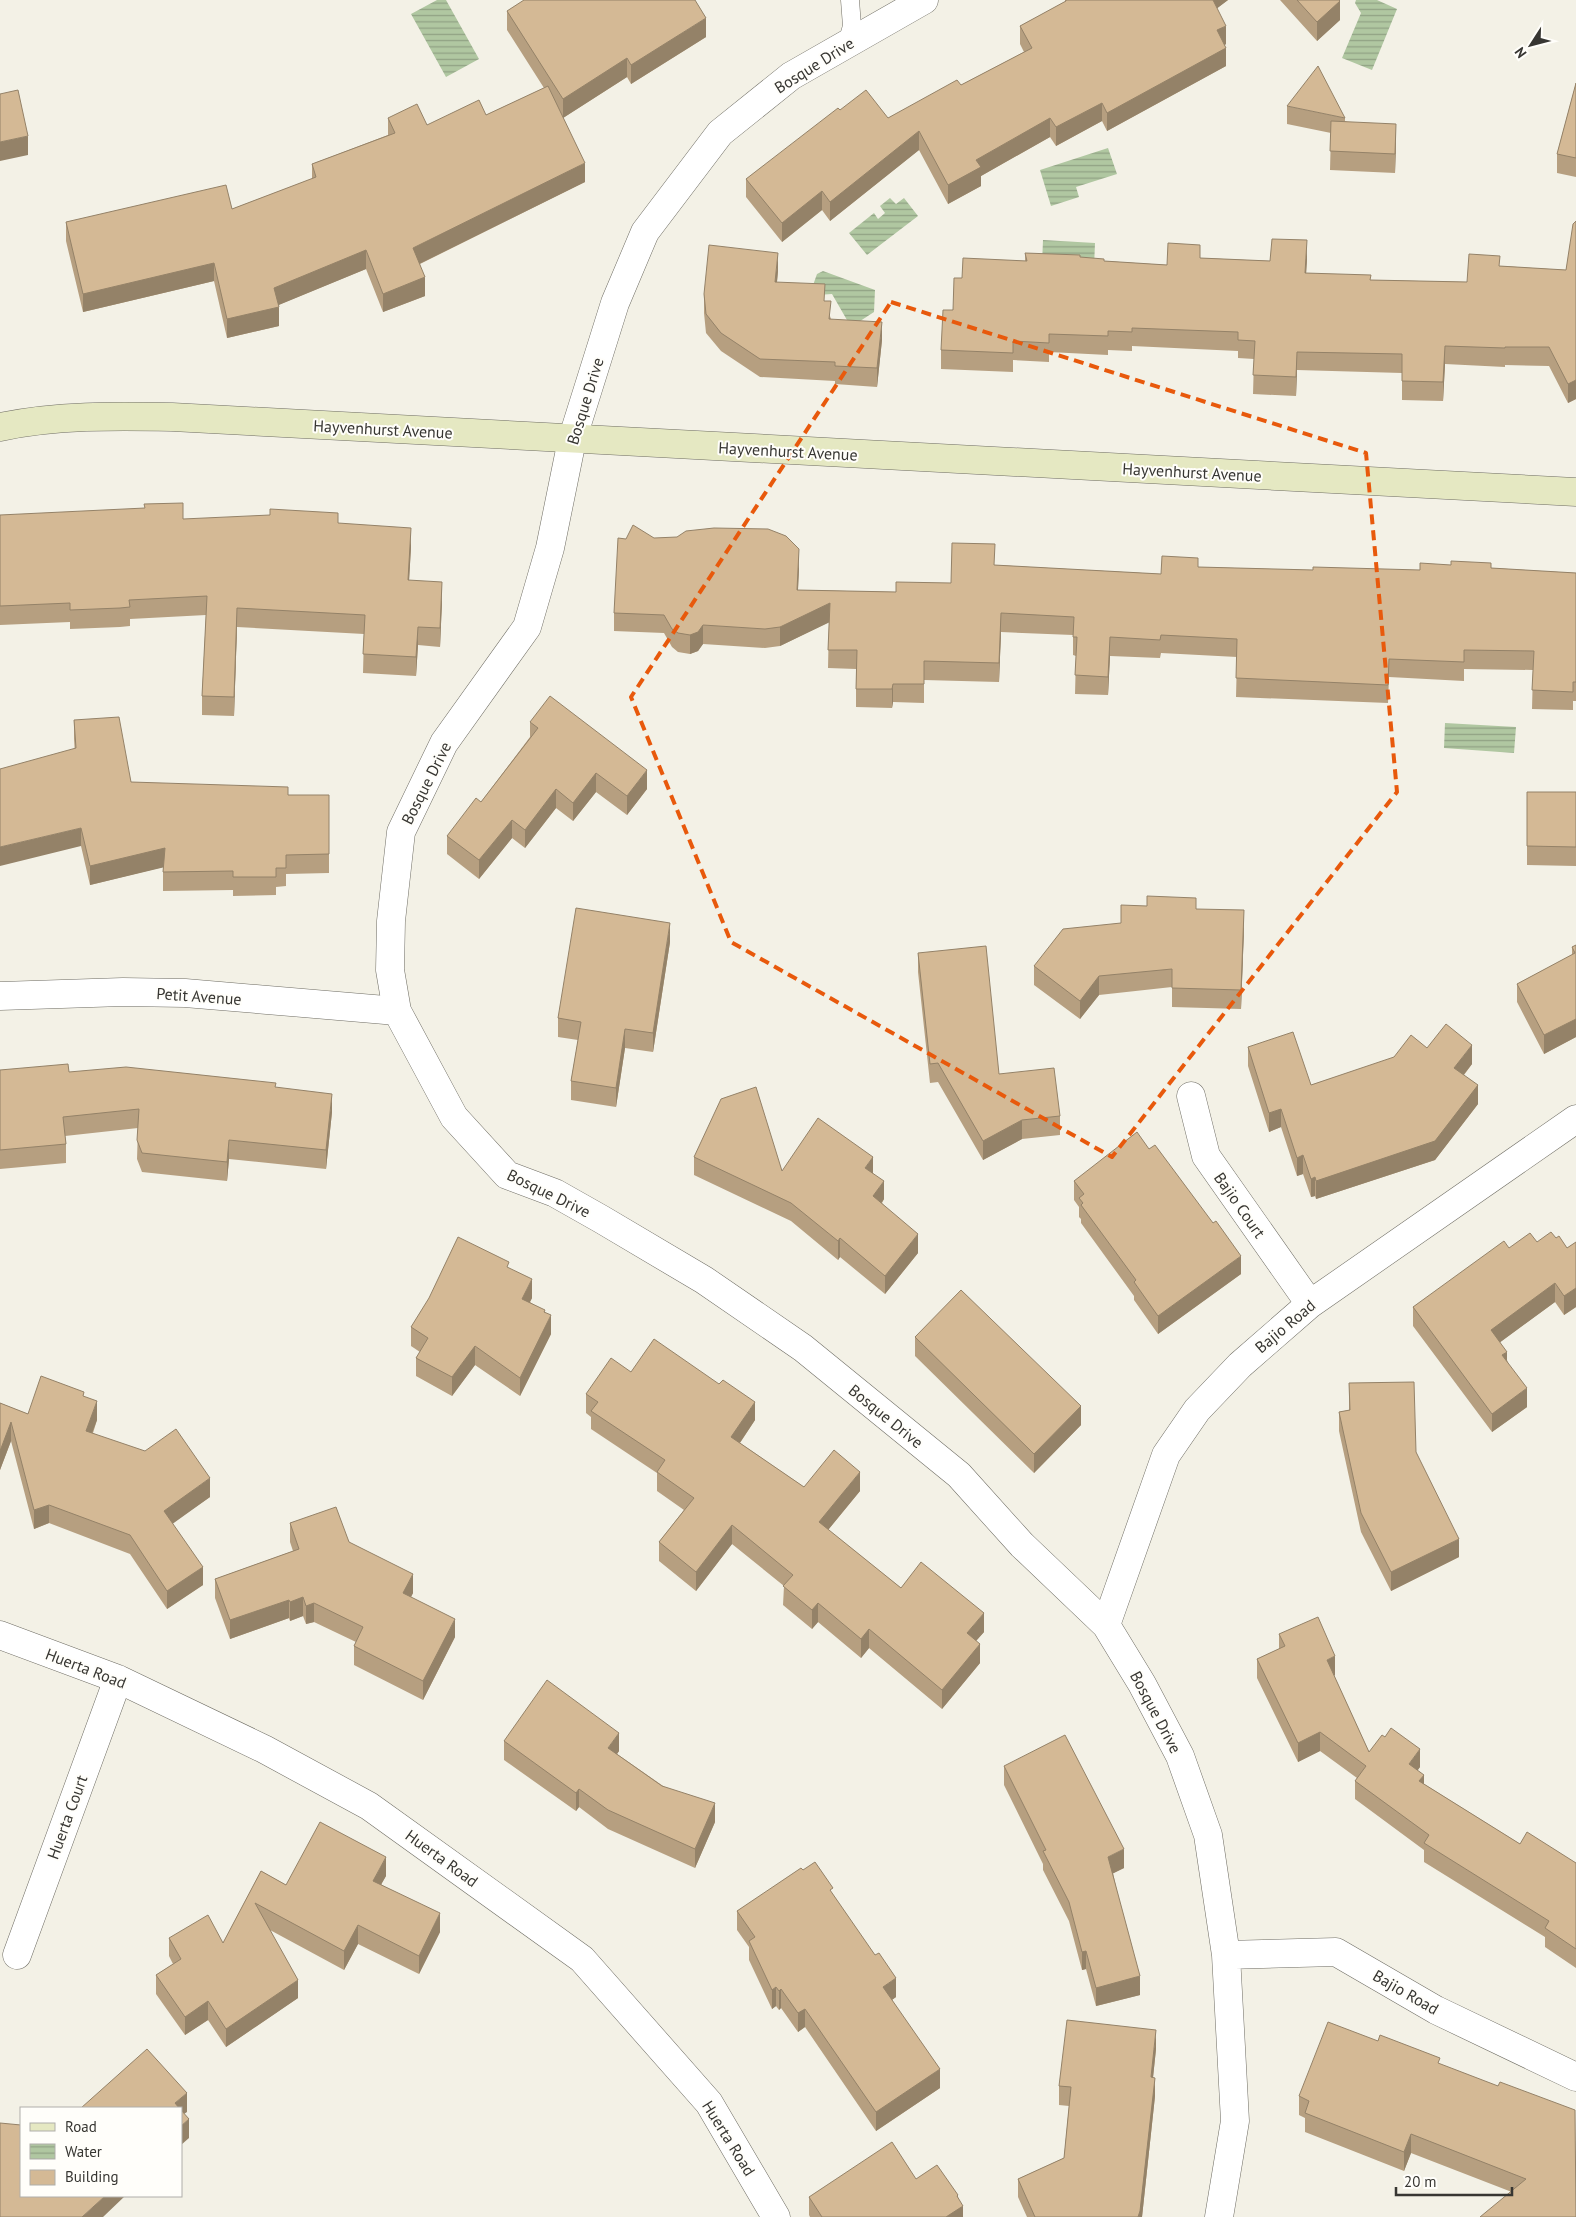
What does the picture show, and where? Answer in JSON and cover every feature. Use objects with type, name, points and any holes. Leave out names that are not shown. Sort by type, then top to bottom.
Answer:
[{"type":"main road","name":"Hayvenhurst Avenue","points":[[0,427],[35,420],[107,416],[172,417],[572,440],[1576,492]]},
{"type":"street","name":"Bosque Drive","points":[[924,0],[791,76],[720,133],[645,232],[615,303],[572,440],[550,548],[527,627],[444,743],[401,832],[391,921],[390,970],[397,1011],[454,1118],[507,1175],[555,1194],[601,1219],[704,1280],[803,1348],[959,1475],[1022,1545],[1106,1625],[1142,1684],[1180,1756],[1208,1835],[1226,1954],[1235,2122],[1219,2217]]},
{"type":"street","name":"Petit Avenue","points":[[0,996],[122,992],[185,993],[397,1011]]},
{"type":"street","name":"Bajio Court","points":[[1191,1096],[1206,1156],[1310,1304]]},
{"type":"street","name":"Bajio Road","points":[[1106,1625],[1166,1455],[1197,1410],[1240,1365],[1310,1304],[1576,1119]]},
{"type":"street","name":"Huerta Road","points":[[0,1635],[118,1679],[264,1749],[369,1806],[582,1959],[709,2103],[776,2217]]},
{"type":"street","name":"Huerta Court","points":[[17,1955],[118,1679]]},
{"type":"street","name":"Bajio Road","points":[[1226,1954],[1336,1952],[1436,2010],[1576,2077]]},
{"type":"lane","points":[[847,44],[852,26],[850,0]]},
{"type":"highlighted area","points":[[891,302],[1366,453],[1397,792],[1112,1157],[731,942],[631,697]]},
{"type":"water","points":[[437,0],[446,0],[479,59],[446,77],[411,14]]},
{"type":"water","points":[[1356,0],[1377,0],[1397,9],[1372,70],[1342,58],[1361,13],[1355,3]]},
{"type":"water","points":[[1108,148],[1117,174],[1076,187],[1079,197],[1051,206],[1040,170]]},
{"type":"water","points":[[890,198],[896,204],[904,198],[918,216],[867,255],[849,233],[874,213],[878,219],[885,213],[880,206]]},
{"type":"water","points":[[1043,240],[1095,243],[1094,268],[1042,264]]},
{"type":"water","points":[[823,271],[875,290],[874,312],[851,327],[832,294],[817,295],[812,288],[817,274]]},
{"type":"water","points":[[1445,723],[1516,727],[1514,753],[1444,748]]},
{"type":"building","points":[[524,0],[695,0],[706,18],[631,65],[627,58],[563,99],[507,11]]},
{"type":"building","points":[[1066,0],[1213,0],[1226,26],[1217,30],[1226,48],[1107,113],[1102,103],[1056,127],[1050,118],[976,160],[981,167],[948,185],[919,131],[830,202],[822,191],[782,223],[746,179],[838,108],[840,110],[866,90],[888,118],[957,80],[961,85],[1032,48],[1020,26]]},
{"type":"building","points":[[1297,0],[1339,0],[1340,1],[1317,22]]},
{"type":"building","points":[[1318,66],[1345,118],[1287,106]]},
{"type":"building","points":[[1576,83],[1576,158],[1557,154]]},
{"type":"building","points":[[548,86],[585,163],[413,248],[425,277],[383,294],[366,250],[274,288],[279,307],[227,319],[214,263],[83,294],[66,222],[226,185],[232,209],[316,177],[312,164],[395,133],[388,118],[417,104],[427,125],[479,100],[486,115]]},
{"type":"building","points":[[18,90],[28,136],[0,142],[0,94]]},
{"type":"building","points":[[1331,121],[1396,124],[1395,154],[1330,151]]},
{"type":"building","points":[[1576,221],[1576,380],[1568,384],[1549,347],[1445,346],[1443,382],[1402,381],[1402,354],[1297,352],[1296,377],[1253,375],[1255,341],[1238,340],[1238,332],[1132,328],[1132,332],[1108,331],[1108,336],[1049,334],[1049,343],[1013,341],[1013,353],[941,350],[943,310],[953,310],[954,278],[962,278],[963,258],[1027,261],[1025,253],[1080,255],[1080,257],[1104,259],[1104,261],[1167,265],[1168,243],[1200,245],[1200,258],[1270,261],[1272,239],[1307,240],[1305,273],[1371,275],[1370,280],[1467,282],[1469,254],[1500,256],[1499,266],[1566,270],[1573,224]]},
{"type":"building","points":[[709,245],[778,253],[775,282],[825,284],[824,301],[831,301],[829,319],[882,322],[877,368],[835,366],[835,362],[760,359],[721,333],[706,314],[704,294]]},
{"type":"building","points":[[183,503],[183,519],[270,515],[270,509],[338,513],[338,523],[411,528],[408,580],[442,582],[440,628],[418,627],[416,657],[363,654],[365,615],[237,608],[234,697],[202,696],[207,596],[129,600],[130,607],[120,608],[70,610],[70,603],[0,606],[0,515],[145,508],[144,504]]},
{"type":"building","points":[[633,525],[654,538],[677,537],[686,531],[714,528],[768,529],[786,536],[799,549],[797,590],[896,592],[896,582],[951,583],[952,543],[995,544],[994,565],[1161,574],[1162,556],[1198,558],[1198,567],[1313,570],[1313,567],[1420,570],[1420,563],[1451,565],[1451,561],[1491,563],[1491,568],[1576,573],[1576,682],[1573,682],[1573,692],[1532,690],[1534,651],[1464,650],[1464,662],[1389,659],[1388,685],[1236,678],[1237,639],[1161,635],[1160,640],[1110,637],[1108,677],[1075,675],[1077,637],[1073,637],[1074,617],[1001,613],[999,663],[924,661],[924,684],[893,684],[892,689],[856,689],[857,650],[828,650],[830,603],[780,627],[765,629],[703,625],[698,632],[690,635],[678,633],[672,629],[664,615],[614,613],[618,538],[626,539]]},
{"type":"building","points":[[550,696],[647,770],[627,796],[596,773],[573,803],[556,789],[525,830],[512,820],[479,860],[447,836],[476,798],[481,802],[538,728],[530,722]]},
{"type":"building","points":[[119,717],[131,782],[288,787],[288,795],[329,795],[329,854],[286,855],[286,868],[276,868],[276,877],[233,877],[233,871],[163,872],[165,848],[90,866],[81,828],[0,847],[0,769],[76,748],[74,720]]},
{"type":"building","points":[[1527,792],[1576,792],[1576,847],[1527,846]]},
{"type":"building","points":[[1147,896],[1196,898],[1196,909],[1244,910],[1241,990],[1172,988],[1172,969],[1099,976],[1080,1001],[1034,966],[1063,929],[1121,923],[1121,905],[1147,906]]},
{"type":"building","points":[[576,908],[670,923],[653,1033],[625,1029],[616,1088],[571,1081],[581,1022],[558,1018]]},
{"type":"building","points":[[1576,945],[1576,1019],[1544,1035],[1517,984],[1575,953],[1572,947]]},
{"type":"building","points":[[986,946],[999,1074],[1054,1068],[1060,1116],[1022,1120],[983,1141],[938,1063],[930,1064],[918,953]]},
{"type":"building","points":[[1446,1024],[1472,1045],[1454,1068],[1478,1085],[1435,1141],[1316,1181],[1315,1177],[1311,1179],[1303,1155],[1297,1158],[1281,1109],[1269,1113],[1248,1047],[1293,1032],[1311,1085],[1394,1057],[1411,1035],[1427,1048]]},
{"type":"building","points":[[68,1064],[69,1072],[126,1067],[276,1083],[275,1087],[332,1094],[326,1150],[229,1140],[227,1162],[142,1153],[137,1140],[139,1109],[63,1117],[66,1144],[0,1150],[0,1070]]},
{"type":"building","points":[[756,1087],[782,1171],[818,1118],[873,1157],[865,1168],[884,1181],[873,1196],[918,1234],[885,1276],[840,1238],[838,1241],[791,1203],[694,1157],[721,1099]]},
{"type":"building","points":[[1137,1132],[1149,1149],[1155,1145],[1213,1223],[1216,1221],[1241,1256],[1158,1316],[1134,1282],[1136,1280],[1081,1205],[1083,1203],[1079,1198],[1084,1194],[1074,1181]]},
{"type":"building","points":[[1551,1232],[1556,1238],[1559,1236],[1567,1248],[1576,1242],[1576,1288],[1564,1296],[1555,1283],[1491,1330],[1507,1352],[1502,1355],[1527,1388],[1492,1414],[1413,1307],[1504,1241],[1509,1248],[1530,1233],[1537,1242]]},
{"type":"building","points":[[458,1237],[509,1262],[507,1267],[532,1279],[522,1299],[551,1315],[520,1378],[475,1346],[452,1377],[416,1358],[428,1338],[411,1327],[429,1298]]},
{"type":"building","points":[[961,1290],[1081,1406],[1034,1454],[915,1337]]},
{"type":"building","points":[[654,1339],[719,1384],[723,1380],[755,1402],[731,1437],[804,1487],[834,1450],[860,1472],[819,1522],[901,1588],[921,1562],[984,1613],[967,1633],[980,1644],[942,1690],[869,1629],[861,1639],[818,1603],[812,1610],[783,1586],[793,1575],[732,1525],[696,1572],[659,1542],[694,1498],[657,1472],[665,1460],[591,1411],[598,1402],[586,1394],[611,1358],[631,1372]]},
{"type":"building","points":[[41,1376],[84,1392],[83,1396],[97,1401],[86,1431],[145,1451],[176,1429],[210,1478],[164,1511],[203,1567],[167,1591],[130,1535],[49,1505],[34,1510],[11,1422],[0,1451],[0,1403],[28,1414]]},
{"type":"building","points":[[1414,1382],[1416,1452],[1459,1539],[1391,1572],[1361,1513],[1339,1412],[1350,1410],[1349,1383]]},
{"type":"building","points":[[336,1507],[349,1542],[413,1574],[403,1593],[455,1619],[423,1681],[354,1646],[363,1627],[314,1603],[306,1606],[303,1597],[230,1620],[215,1579],[299,1549],[290,1523]]},
{"type":"building","points":[[1318,1617],[1335,1656],[1327,1660],[1369,1752],[1382,1735],[1385,1737],[1391,1728],[1420,1749],[1409,1764],[1424,1775],[1419,1781],[1520,1844],[1527,1832],[1576,1863],[1576,1949],[1545,1928],[1549,1921],[1424,1843],[1429,1835],[1355,1781],[1366,1766],[1320,1732],[1298,1743],[1257,1659],[1285,1646],[1279,1634]]},
{"type":"building","points":[[547,1680],[619,1733],[608,1748],[662,1786],[715,1803],[695,1849],[608,1810],[579,1789],[576,1793],[504,1741]]},
{"type":"building","points":[[1065,1735],[1124,1849],[1108,1857],[1140,1976],[1096,1988],[1086,1951],[1082,1952],[1069,1902],[1043,1851],[1046,1850],[1004,1766]]},
{"type":"building","points":[[320,1822],[386,1857],[373,1881],[440,1913],[419,1956],[358,1925],[344,1951],[255,1903],[298,1980],[226,2029],[208,2001],[185,2017],[156,1975],[181,1959],[169,1938],[208,1915],[223,1943],[261,1871],[286,1885]]},
{"type":"building","points":[[815,1862],[833,1888],[830,1890],[875,1955],[879,1953],[896,1978],[883,1987],[940,2069],[876,2112],[805,2009],[798,2013],[781,1989],[779,1991],[776,1987],[772,1990],[749,1941],[755,1937],[737,1911],[801,1868],[803,1870]]},
{"type":"building","points":[[1067,2020],[1156,2030],[1151,2077],[1155,2078],[1138,2217],[1035,2217],[1018,2179],[1064,2158],[1071,2087],[1059,2086]]},
{"type":"building","points":[[1328,2022],[1378,2041],[1380,2035],[1440,2058],[1438,2063],[1498,2086],[1500,2082],[1575,2110],[1576,2217],[1480,2217],[1526,2179],[1411,2134],[1404,2152],[1305,2113],[1309,2101],[1299,2096]]},
{"type":"building","points":[[147,2049],[187,2093],[175,2103],[178,2107],[82,2107]]},
{"type":"building","points":[[182,2111],[189,2119],[182,2125]]},
{"type":"building","points":[[0,2123],[20,2125],[20,2197],[104,2197],[82,2217],[0,2217]]},
{"type":"building","points":[[892,2142],[916,2179],[937,2165],[958,2195],[963,2206],[946,2217],[822,2217],[809,2197]]}]
